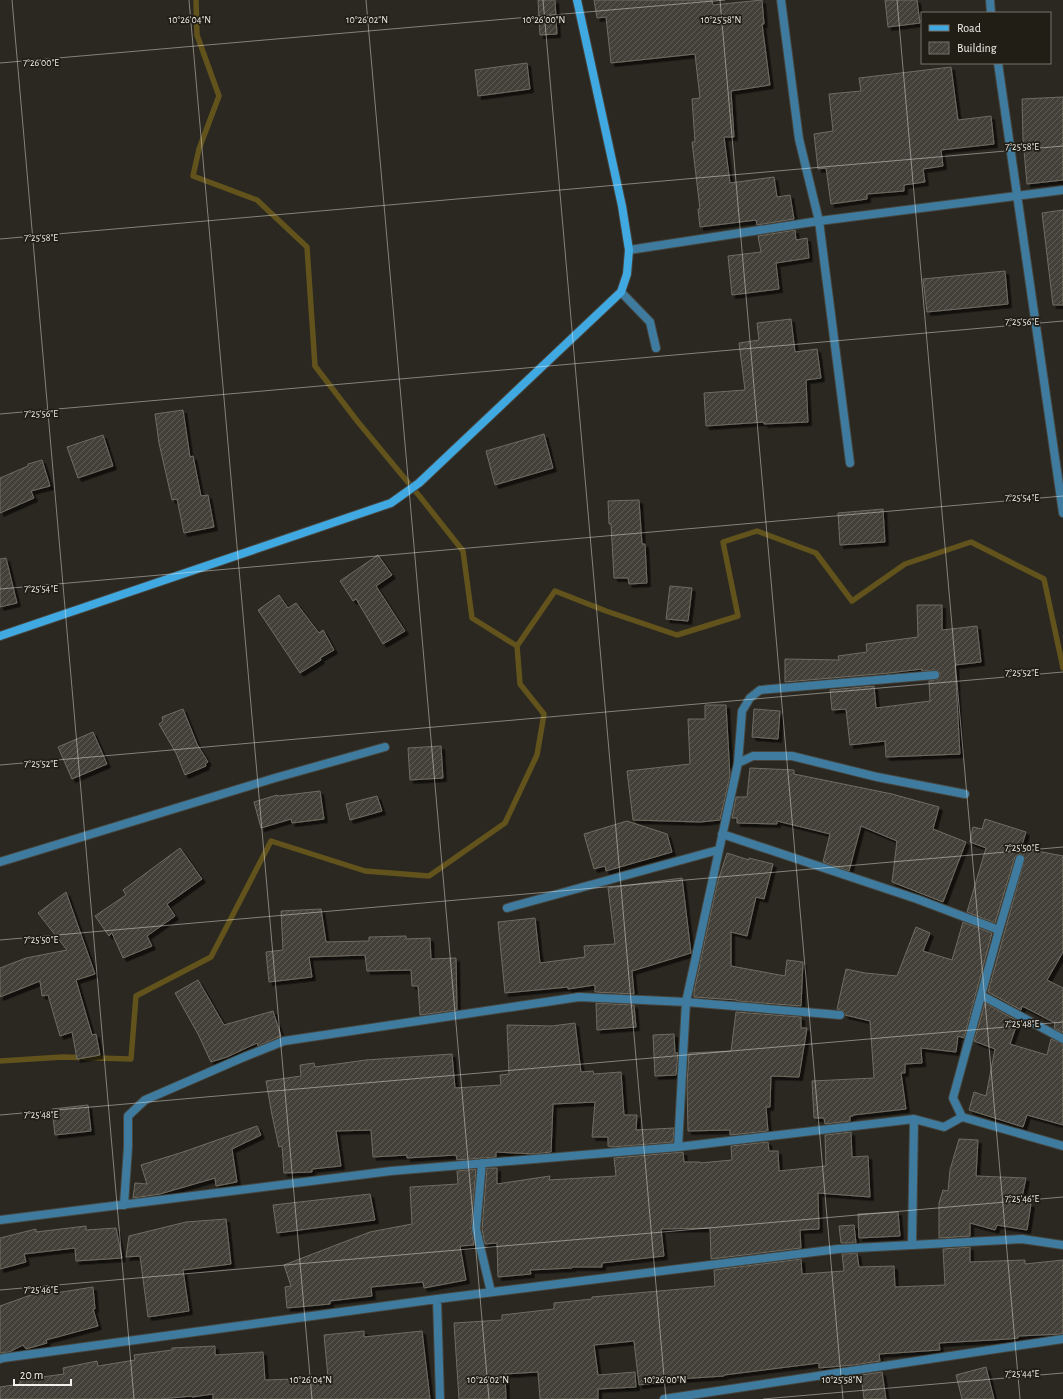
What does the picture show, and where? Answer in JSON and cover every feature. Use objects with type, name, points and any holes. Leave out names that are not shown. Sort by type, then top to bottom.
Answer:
[{"type":"street","points":[[0,636],[391,503],[419,482],[621,292],[627,274],[629,250],[622,206],[577,0]]},
{"type":"street","points":[[781,0],[799,139],[819,221],[850,463]]},
{"type":"street","points":[[990,0],[991,12]]},
{"type":"street","points":[[998,64],[1063,513]]},
{"type":"street","points":[[629,250],[819,221],[1063,190]]},
{"type":"street","points":[[621,292],[650,322],[656,348]]},
{"type":"street","points":[[678,1147],[686,1002],[738,763],[742,711],[750,698],[760,690],[935,675]]},
{"type":"street","points":[[0,862],[275,778],[385,747]]},
{"type":"street","points":[[738,763],[753,756],[792,756],[877,777],[965,794]]},
{"type":"street","points":[[722,834],[917,899],[999,930]]},
{"type":"street","points":[[507,908],[718,850]]},
{"type":"street","points":[[962,1117],[953,1098],[1020,859]]},
{"type":"street","points":[[981,995],[1063,1040]]},
{"type":"street","points":[[124,1205],[128,1147],[128,1116],[145,1100],[284,1041],[579,997],[686,1002],[840,1014]]},
{"type":"street","points":[[0,1220],[390,1171],[678,1147],[914,1118],[944,1127],[962,1117],[1063,1146]]},
{"type":"street","points":[[912,1245],[914,1118]]},
{"type":"street","points":[[482,1163],[476,1229],[491,1292]]},
{"type":"street","points":[[0,1359],[437,1299],[838,1249],[1022,1239],[1063,1245]]},
{"type":"street","points":[[437,1299],[440,1399]]},
{"type":"street","points":[[664,1399],[1063,1339]]},
{"type":"building","points":[[538,0],[555,0],[557,34],[540,35]]},
{"type":"building","points":[[594,0],[712,0],[713,5],[762,0],[764,24],[762,24],[770,85],[731,91],[734,137],[724,137],[730,183],[774,177],[777,197],[790,195],[794,219],[757,225],[756,220],[700,227],[698,209],[700,209],[692,142],[695,142],[692,99],[700,98],[695,54],[611,63],[606,17],[597,18]]},
{"type":"building","points":[[885,0],[917,0],[920,23],[888,27]]},
{"type":"building","points":[[527,63],[530,89],[478,96],[475,70]]},
{"type":"building","points":[[951,67],[958,120],[991,116],[994,144],[941,150],[943,166],[923,169],[925,182],[904,185],[904,191],[867,194],[867,199],[831,204],[826,168],[818,169],[814,134],[833,131],[829,94],[861,91],[859,78]]},
{"type":"building","points":[[1063,97],[1063,180],[1027,184],[1023,139],[1022,99]]},
{"type":"building","points":[[1063,210],[1063,305],[1053,305],[1042,213]]},
{"type":"building","points":[[795,230],[796,240],[807,238],[809,258],[776,263],[779,289],[732,295],[728,256],[761,252],[758,236]]},
{"type":"building","points":[[1005,271],[1008,304],[927,312],[923,279]]},
{"type":"building","points":[[791,319],[795,352],[817,349],[821,378],[806,380],[808,422],[764,424],[764,422],[706,426],[704,393],[745,390],[739,343],[759,340],[757,323]]},
{"type":"building","points":[[183,410],[190,457],[193,456],[201,496],[208,495],[214,527],[184,533],[177,499],[172,500],[159,443],[155,414]]},
{"type":"building","points":[[544,434],[553,468],[495,485],[486,451]]},
{"type":"building","points":[[103,435],[113,466],[78,478],[67,447]]},
{"type":"building","points":[[42,460],[50,486],[31,491],[34,498],[0,513],[0,478],[28,466],[28,464]]},
{"type":"building","points":[[639,500],[642,544],[645,544],[647,583],[629,584],[628,578],[614,578],[611,524],[609,524],[608,501]]},
{"type":"building","points":[[883,509],[885,542],[840,545],[838,513]]},
{"type":"building","points":[[378,555],[392,575],[376,586],[405,631],[383,644],[356,599],[353,601],[340,581]]},
{"type":"building","points":[[6,558],[17,603],[0,607],[0,559]]},
{"type":"building","points":[[670,586],[692,588],[688,621],[666,619]]},
{"type":"building","points":[[279,595],[288,608],[296,603],[319,633],[323,630],[334,650],[320,658],[321,660],[300,673],[258,610]]},
{"type":"building","points":[[917,605],[942,605],[942,630],[977,626],[981,662],[955,665],[960,754],[886,757],[885,741],[850,745],[846,709],[832,710],[830,690],[874,686],[876,708],[930,701],[929,681],[938,679],[940,675],[939,672],[935,670],[922,671],[922,669],[785,682],[785,659],[839,660],[838,656],[867,652],[866,644],[918,637]]},
{"type":"building","points":[[705,705],[726,705],[730,776],[720,820],[700,822],[633,820],[627,771],[690,764],[688,719],[705,719]]},
{"type":"building","points":[[183,709],[197,744],[208,762],[205,764],[206,766],[185,775],[176,753],[159,724],[163,721],[162,717]]},
{"type":"building","points":[[754,709],[780,711],[778,739],[752,737]]},
{"type":"building","points":[[93,732],[107,764],[72,779],[58,747]]},
{"type":"building","points":[[441,746],[443,778],[410,780],[408,748]]},
{"type":"building","points":[[750,768],[794,770],[794,774],[892,794],[939,807],[933,829],[966,842],[943,902],[892,882],[897,841],[861,826],[849,871],[823,862],[830,834],[777,821],[777,824],[737,823],[737,818],[732,818],[736,797],[747,797]]},
{"type":"building","points":[[320,791],[324,819],[292,823],[291,819],[261,828],[254,802],[277,795]]},
{"type":"building","points":[[377,796],[382,811],[350,820],[346,804]]},
{"type":"building","points":[[985,819],[1026,832],[1021,848],[1063,856],[1063,952],[1047,980],[1063,988],[1063,1033],[1054,1028],[1055,1023],[1022,1006],[1021,1010],[988,992],[1025,858],[1021,854],[1018,854],[1015,857],[995,923],[967,912],[986,848],[970,842],[973,827],[982,829]]},
{"type":"building","points":[[627,821],[667,834],[672,852],[606,871],[605,866],[594,869],[584,834]]},
{"type":"building","points":[[180,848],[202,879],[167,904],[175,916],[147,936],[152,946],[123,958],[112,933],[109,936],[95,916],[126,895],[123,890]]},
{"type":"building","points":[[727,853],[749,860],[749,858],[773,864],[764,899],[756,897],[747,936],[731,932],[731,966],[785,976],[787,960],[803,962],[801,1006],[694,997],[717,884]]},
{"type":"building","points":[[682,878],[691,953],[632,971],[634,994],[595,992],[595,985],[568,989],[568,987],[505,993],[498,922],[535,918],[540,963],[585,957],[584,946],[615,944],[608,888]]},
{"type":"building","points":[[66,892],[95,974],[76,980],[92,1035],[96,1034],[100,1055],[77,1059],[72,1032],[60,1036],[48,995],[42,996],[40,981],[0,997],[0,968],[26,958],[67,950],[38,913]]},
{"type":"building","points":[[321,909],[326,942],[369,941],[369,937],[406,936],[406,939],[430,938],[431,959],[456,958],[457,1010],[420,1015],[418,986],[412,986],[411,970],[367,971],[365,955],[309,957],[312,977],[269,982],[266,952],[283,950],[281,911]]},
{"type":"building","points":[[963,922],[992,933],[964,1038],[958,1036],[956,1052],[921,1048],[922,1063],[905,1064],[905,1073],[901,1073],[906,1109],[853,1115],[850,1116],[850,1121],[825,1124],[824,1118],[814,1118],[812,1081],[874,1078],[870,1021],[845,1015],[843,1011],[837,1009],[846,969],[865,973],[897,976],[916,927],[930,933],[923,951],[952,960]]},
{"type":"building","points":[[198,980],[224,1025],[273,1011],[281,1036],[258,1046],[257,1043],[227,1057],[211,1062],[198,1034],[175,993]]},
{"type":"building","points":[[596,1003],[634,1005],[636,1027],[597,1030]]},
{"type":"building","points":[[985,1003],[1018,1021],[1010,1044],[1047,1055],[1051,1039],[1063,1044],[1063,1125],[1027,1115],[1023,1127],[969,1110],[974,1092],[986,1096],[995,1049],[974,1041]]},
{"type":"building","points":[[736,1012],[801,1017],[801,1028],[807,1028],[799,1077],[771,1076],[770,1107],[766,1107],[768,1131],[730,1135],[730,1130],[688,1131],[687,1084],[689,1053],[731,1051]]},
{"type":"building","points":[[575,1023],[581,1072],[593,1071],[594,1074],[621,1072],[624,1115],[637,1115],[636,1130],[674,1128],[673,1142],[613,1147],[608,1146],[608,1137],[592,1137],[595,1102],[553,1104],[551,1152],[534,1154],[496,1152],[496,1157],[457,1160],[456,1155],[407,1158],[407,1155],[373,1157],[371,1130],[336,1131],[341,1166],[312,1169],[312,1172],[284,1173],[282,1146],[279,1147],[266,1081],[301,1076],[300,1065],[314,1063],[315,1067],[366,1060],[452,1054],[455,1088],[501,1085],[500,1075],[509,1074],[507,1025],[552,1026]]},
{"type":"building","points":[[674,1034],[675,1053],[678,1053],[676,1075],[655,1076],[653,1035]]},
{"type":"building","points":[[88,1105],[91,1131],[55,1135],[52,1109]]},
{"type":"building","points":[[257,1126],[261,1135],[232,1149],[237,1182],[216,1186],[215,1178],[160,1194],[133,1198],[135,1183],[147,1184],[141,1165]]},
{"type":"building","points":[[851,1132],[852,1157],[868,1156],[870,1197],[818,1193],[819,1229],[800,1230],[801,1248],[711,1259],[710,1228],[661,1229],[664,1256],[602,1263],[602,1267],[572,1267],[530,1270],[531,1274],[498,1277],[497,1243],[485,1244],[482,1229],[487,1168],[497,1168],[497,1184],[550,1176],[549,1180],[616,1176],[614,1158],[683,1152],[684,1162],[700,1163],[732,1160],[731,1146],[768,1142],[769,1151],[778,1151],[779,1171],[826,1166],[825,1135]]},
{"type":"building","points":[[959,1139],[978,1140],[976,1176],[1026,1178],[1021,1202],[1031,1204],[1027,1230],[997,1225],[995,1230],[970,1223],[970,1236],[939,1238],[939,1203],[943,1190],[948,1191],[950,1170]]},
{"type":"building","points":[[476,1169],[471,1228],[474,1245],[460,1246],[466,1280],[424,1288],[423,1282],[371,1287],[372,1296],[330,1301],[330,1304],[287,1308],[285,1287],[291,1286],[284,1265],[370,1232],[412,1224],[410,1187],[458,1184],[457,1171]]},
{"type":"building","points":[[370,1194],[375,1220],[277,1233],[273,1205]]},
{"type":"building","points":[[898,1212],[900,1236],[859,1238],[858,1214]]},
{"type":"building","points":[[226,1219],[231,1264],[183,1270],[189,1311],[148,1317],[140,1256],[126,1257],[129,1236],[186,1222]]},
{"type":"building","points":[[854,1225],[856,1243],[841,1243],[839,1226]]},
{"type":"building","points":[[86,1226],[86,1230],[116,1228],[122,1258],[76,1261],[75,1248],[24,1254],[26,1262],[0,1269],[0,1238],[36,1229],[36,1232]]},
{"type":"building","points":[[970,1247],[970,1262],[1025,1260],[1025,1264],[1063,1260],[1063,1334],[1018,1336],[1018,1338],[1009,1339],[939,1343],[940,1350],[879,1354],[880,1361],[853,1365],[819,1368],[819,1363],[724,1376],[679,1379],[639,1385],[634,1341],[594,1345],[598,1375],[635,1372],[636,1387],[598,1389],[598,1399],[540,1399],[538,1372],[505,1374],[506,1399],[459,1399],[454,1323],[502,1320],[502,1315],[554,1309],[554,1303],[592,1299],[592,1297],[715,1286],[714,1270],[801,1259],[802,1274],[844,1271],[842,1254],[857,1253],[859,1267],[894,1266],[895,1287],[945,1285],[943,1249]]},
{"type":"building","points":[[93,1287],[95,1309],[93,1309],[98,1326],[46,1340],[47,1343],[26,1349],[23,1345],[9,1352],[0,1353],[0,1306],[42,1291],[43,1295]]},
{"type":"building","points":[[364,1331],[364,1337],[422,1331],[430,1399],[213,1399],[213,1394],[161,1399],[0,1399],[0,1387],[20,1384],[20,1380],[64,1374],[63,1368],[97,1361],[98,1366],[135,1360],[134,1355],[172,1350],[172,1348],[215,1346],[215,1355],[263,1352],[265,1380],[328,1378],[324,1335]]},
{"type":"building","points":[[986,1367],[994,1399],[962,1399],[956,1375]]},
{"type":"building","points":[[882,1372],[886,1399],[864,1399],[861,1375]]},
{"type":"waterway","points":[[196,0],[197,35],[219,96],[199,149],[193,176],[257,200],[307,247],[315,366],[358,422],[463,551],[472,618],[517,646]]},
{"type":"waterway","points":[[0,1061],[63,1057],[131,1059],[136,996],[211,957],[271,841],[365,871],[429,876],[505,823],[537,755],[544,714],[520,684],[517,646],[555,591],[606,611],[677,635],[738,616],[723,542],[757,531],[816,553],[852,601],[905,564],[971,542],[1044,579],[1063,668]]}]
